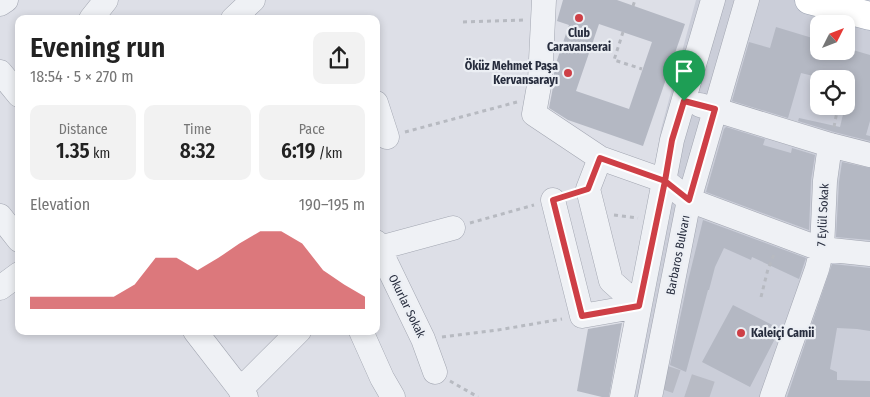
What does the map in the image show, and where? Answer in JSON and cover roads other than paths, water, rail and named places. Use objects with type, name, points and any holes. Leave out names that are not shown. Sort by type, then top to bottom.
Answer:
[{"type":"main road","points":[[809,0],[870,16]]},
{"type":"street","points":[[0,4],[6,0]]},
{"type":"street","points":[[94,15],[106,0]]},
{"type":"street","points":[[622,397],[672,140],[713,0]]},
{"type":"street","name":"Barbaros Bulvarı","points":[[650,397],[689,200],[747,0]]},
{"type":"street","points":[[544,10],[540,80],[534,114],[600,158],[665,181],[689,200],[822,249],[870,254]]},
{"type":"street","points":[[684,101],[830,145],[869,149]]},
{"type":"street","points":[[380,115],[387,137]]},
{"type":"street","name":"7 Eylül Sokak","points":[[772,397],[817,269],[822,249],[825,181],[830,145]]},
{"type":"street","points":[[600,158],[588,189],[610,281],[639,306]]},
{"type":"street","points":[[553,200],[582,316],[639,306]]},
{"type":"street","points":[[0,216],[15,235]]},
{"type":"street","points":[[380,244],[453,228]]},
{"type":"street","name":"Okurlar Sokak","points":[[380,251],[423,339],[435,372]]},
{"type":"street","points":[[0,288],[15,277]]},
{"type":"street","points":[[198,335],[243,394],[295,335]]},
{"type":"street","points":[[363,335],[382,378],[393,397]]},
{"type":"tunnel","points":[[654,374],[722,397]]},
{"type":"place","name":"Club Caravanserai","points":[[579,18]]},
{"type":"place","name":"Öküz Mehmet Paşa Kervansarayı","points":[[568,73]]},
{"type":"place","name":"Kaleiçi Camii","points":[[741,333]]}]
